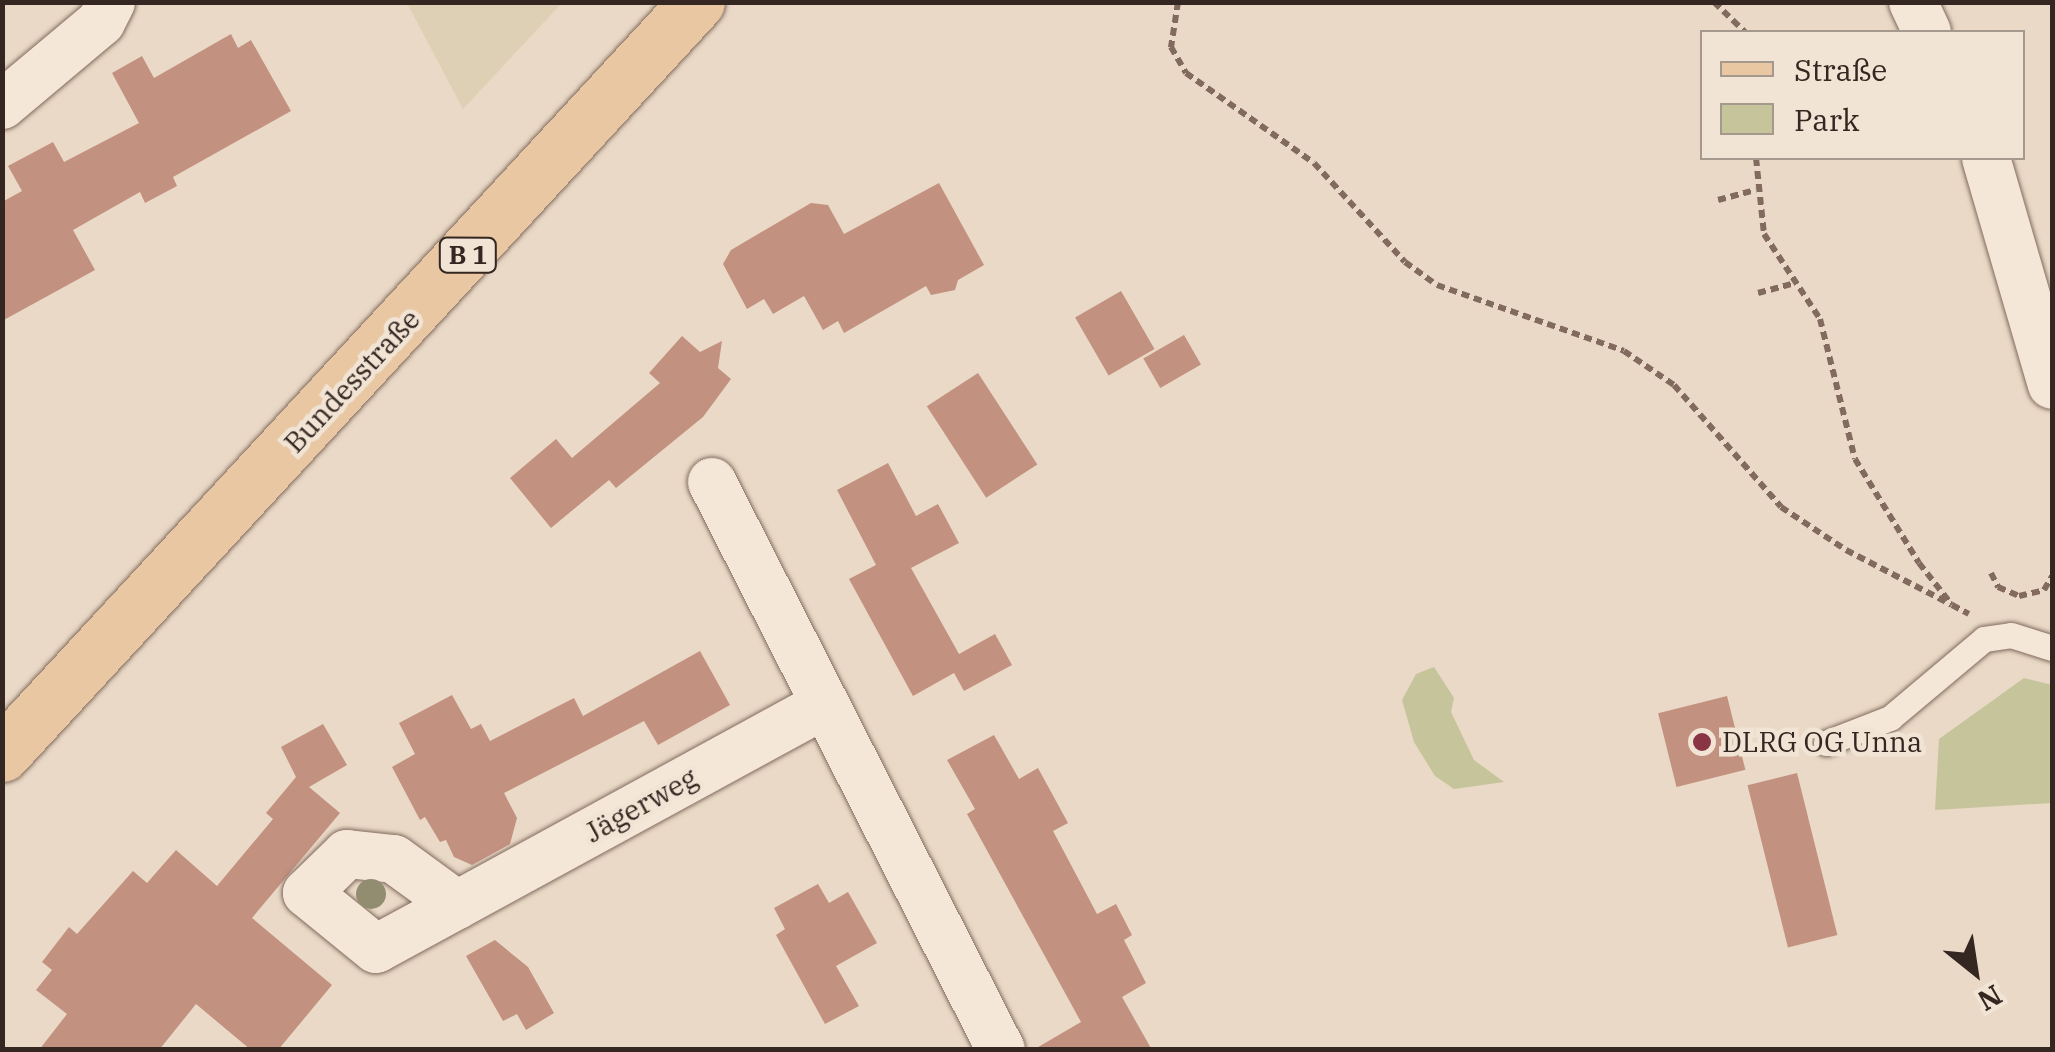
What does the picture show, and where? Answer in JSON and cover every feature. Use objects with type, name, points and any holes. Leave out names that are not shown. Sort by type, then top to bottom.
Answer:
[{"type":"main road","name":"Bundesstraße","points":[[2,754],[697,2]]},
{"type":"street","points":[[2,106],[101,22],[111,2]]},
{"type":"street","points":[[1913,2],[1926,30]]},
{"type":"street","points":[[1987,160],[2052,385]]},
{"type":"street","points":[[712,482],[1001,1050]]},
{"type":"street","name":"Jägerweg","points":[[457,905],[825,704]]},
{"type":"lane","points":[[1826,743],[1890,718],[1984,640],[2011,635],[2052,648]]},
{"type":"path","points":[[1178,2],[1171,47],[1186,73],[1314,163],[1405,262],[1438,286],[1624,351],[1674,385],[1781,506],[1846,550],[2011,635]]},
{"type":"path","points":[[1714,2],[1743,30]]},
{"type":"path","points":[[1756,160],[1756,190],[1764,234],[1832,347],[1855,459],[1900,537],[1952,605]]},
{"type":"path","points":[[1718,200],[1756,190]]},
{"type":"path","points":[[1758,293],[1795,283]]},
{"type":"path","points":[[1991,572],[1998,587],[2019,596],[2044,590],[2052,576]]},
{"type":"shaded area","points":[[407,3],[562,3],[463,109]]},
{"type":"green space","points":[[1434,667],[1454,698],[1451,712],[1474,760],[1504,782],[1454,789],[1435,776],[1414,742],[1402,700],[1416,674]]},
{"type":"green space","points":[[2024,678],[2052,685],[2052,803],[1935,810],[1939,739]]},
{"type":"building","points":[[231,34],[238,48],[251,40],[291,111],[173,177],[177,186],[145,203],[140,192],[73,230],[95,270],[2,321],[2,202],[22,191],[8,166],[53,142],[64,162],[139,123],[112,73],[142,56],[154,78]]},
{"type":"building","points":[[939,183],[984,265],[958,280],[955,290],[931,295],[926,286],[844,333],[838,321],[823,330],[804,296],[773,314],[764,299],[747,309],[723,264],[731,250],[811,203],[828,205],[844,234]]},
{"type":"building","points":[[1121,291],[1154,349],[1109,376],[1075,318]]},
{"type":"building","points":[[1184,335],[1201,364],[1160,388],[1143,358]]},
{"type":"building","points":[[682,336],[700,352],[722,341],[718,368],[731,379],[703,417],[616,488],[609,480],[551,528],[510,478],[556,439],[572,458],[660,383],[649,373]]},
{"type":"building","points":[[978,373],[1037,464],[986,498],[927,406]]},
{"type":"building","points":[[888,463],[916,516],[938,504],[959,543],[911,568],[959,654],[995,634],[1012,665],[964,691],[954,673],[913,696],[849,579],[876,565],[837,490]]},
{"type":"building","points":[[700,651],[730,705],[658,745],[644,721],[504,793],[517,818],[510,844],[472,865],[454,857],[446,840],[440,842],[425,817],[420,820],[392,767],[415,754],[399,723],[452,695],[471,729],[481,724],[490,741],[574,698],[583,716]]},
{"type":"building","name":"DLRG OG Unna","points":[[1727,696],[1745,770],[1676,787],[1658,713]]},
{"type":"building","points":[[323,724],[347,765],[309,787],[340,813],[252,918],[332,985],[278,1050],[251,1050],[196,1004],[159,1050],[39,1050],[67,1014],[36,990],[52,970],[42,962],[69,927],[77,934],[133,871],[147,883],[176,850],[217,886],[273,819],[266,813],[296,777],[281,747]]},
{"type":"building","points":[[994,735],[1019,779],[1038,768],[1068,823],[1053,831],[1097,914],[1116,904],[1132,935],[1124,940],[1146,983],[1122,997],[1152,1050],[1033,1050],[1081,1022],[967,814],[975,809],[947,760]]},
{"type":"building","points":[[1797,773],[1837,935],[1788,947],[1748,785]]},
{"type":"building","points":[[818,884],[829,903],[848,892],[877,943],[836,966],[859,1006],[825,1024],[776,935],[785,929],[774,908]]},
{"type":"building","points":[[495,940],[528,967],[554,1013],[526,1030],[517,1014],[503,1021],[466,956]]},
{"type":"place","name":"DLRG OG Unna","points":[[1702,742]]}]
